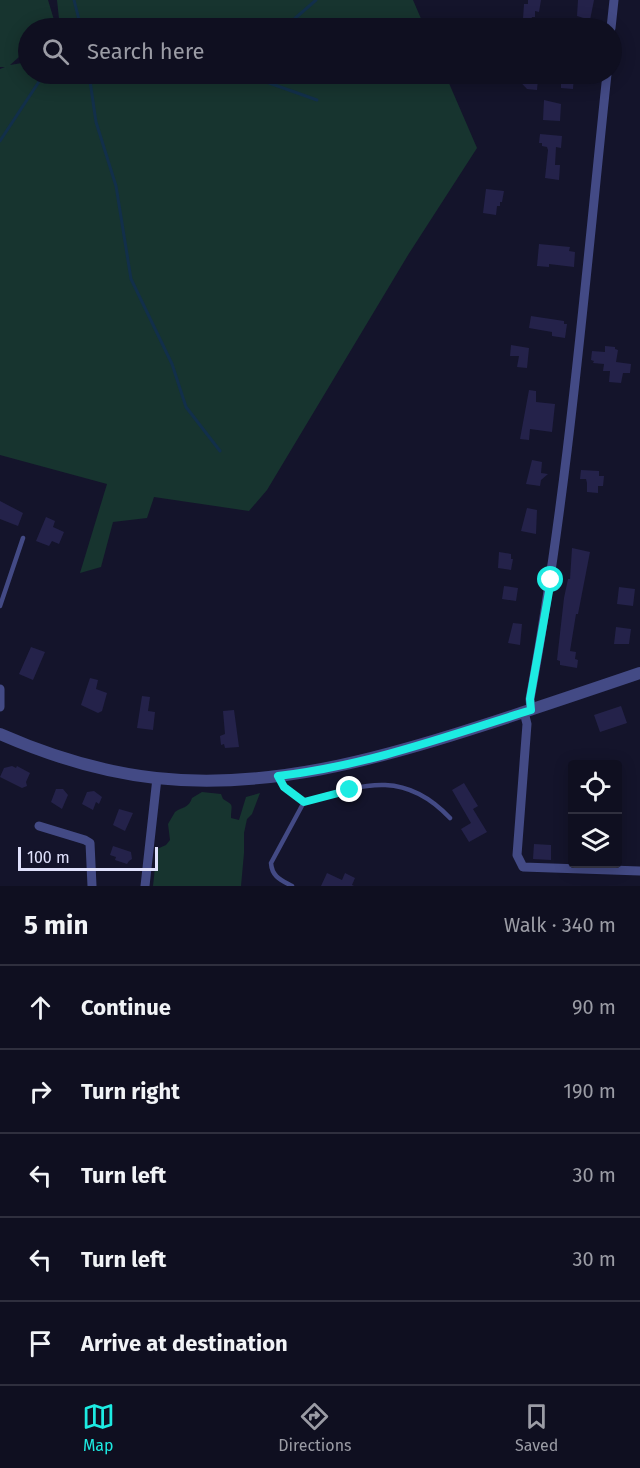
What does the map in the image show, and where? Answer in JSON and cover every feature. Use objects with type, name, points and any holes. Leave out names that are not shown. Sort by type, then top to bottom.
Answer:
[{"type":"street","points":[[612,18],[614,0]]},
{"type":"street","points":[[606,84],[590,246],[551,580],[527,711],[517,855],[523,867],[640,871]]},
{"type":"street","points":[[0,734],[72,761],[122,773],[157,778],[224,781],[278,776],[315,771],[436,740],[640,673]]},
{"type":"street","points":[[0,689],[0,707]]},
{"type":"street","points":[[145,886],[157,778]]},
{"type":"street","points":[[39,826],[90,843],[92,886]]},
{"type":"lane","points":[[0,606],[23,538]]},
{"type":"lane","points":[[278,776],[284,787],[304,802]]},
{"type":"lane","points":[[292,886],[274,875],[272,863],[304,802],[366,784],[387,784],[428,798],[450,818]]},
{"type":"green space","points":[[0,0],[48,0],[53,18],[18,18],[18,58],[10,65],[18,64],[18,84],[449,84],[477,148],[408,255],[267,490],[249,511],[154,497],[147,518],[113,522],[101,567],[80,573],[107,484],[0,455],[0,69],[5,67],[0,67]]},
{"type":"green space","points":[[57,0],[413,0],[421,18],[59,18]]},
{"type":"green space","points":[[202,792],[221,794],[231,806],[231,818],[239,820],[246,797],[260,793],[252,814],[247,819],[244,833],[241,886],[153,886],[157,849],[166,845],[170,840],[168,824],[175,812],[187,806],[192,798]]},
{"type":"building","points":[[528,0],[541,0],[539,12],[535,11],[535,17],[523,18],[524,4],[528,4]]},
{"type":"building","points":[[578,0],[594,0],[590,18],[577,16]]},
{"type":"building","points":[[522,84],[538,84],[537,90],[527,89]]},
{"type":"building","points":[[561,84],[573,84],[573,89],[561,88]]},
{"type":"building","points":[[544,100],[561,104],[560,121],[543,120]]},
{"type":"building","points":[[540,134],[562,136],[561,148],[556,147],[555,165],[560,165],[559,180],[545,178],[548,150],[547,147],[542,146],[542,143],[539,143]]},
{"type":"building","points":[[486,189],[504,191],[502,202],[500,206],[497,206],[496,215],[483,213]]},
{"type":"building","points":[[539,244],[570,247],[569,251],[575,252],[574,267],[549,264],[549,267],[537,266]]},
{"type":"building","points":[[531,316],[564,321],[564,324],[567,324],[565,338],[552,336],[552,332],[529,328]]},
{"type":"building","points":[[511,345],[529,348],[527,368],[517,367],[519,356],[510,356]]},
{"type":"building","points":[[605,346],[615,347],[618,350],[616,362],[631,364],[630,373],[623,373],[621,383],[609,382],[610,371],[603,371],[604,364],[593,363],[594,361],[591,360],[592,351],[605,352]]},
{"type":"building","points":[[529,390],[536,391],[536,402],[555,404],[552,432],[530,429],[529,440],[520,439]]},
{"type":"building","points":[[532,460],[542,462],[541,473],[548,474],[541,480],[540,486],[526,484]]},
{"type":"building","points":[[581,470],[599,471],[599,476],[604,476],[603,486],[598,486],[598,493],[587,492],[586,479],[580,479]]},
{"type":"building","points":[[0,501],[23,513],[18,526],[0,519]]},
{"type":"building","points":[[527,508],[537,510],[536,534],[521,531]]},
{"type":"building","points":[[46,517],[55,521],[53,527],[64,532],[59,544],[52,541],[49,546],[36,541]]},
{"type":"building","points":[[572,548],[590,552],[570,651],[576,652],[577,668],[560,665],[560,661],[557,660],[564,598],[568,579],[570,579]]},
{"type":"building","points":[[499,552],[511,554],[511,559],[513,559],[511,570],[498,568]]},
{"type":"building","points":[[504,586],[518,588],[516,601],[502,599]]},
{"type":"building","points":[[619,587],[635,589],[633,606],[617,604]]},
{"type":"building","points":[[513,623],[522,624],[520,645],[508,643]]},
{"type":"building","points":[[616,627],[631,629],[629,644],[614,644]]},
{"type":"building","points":[[31,647],[45,652],[33,680],[19,674]]},
{"type":"building","points":[[90,678],[98,680],[96,689],[107,693],[102,711],[98,713],[81,705]]},
{"type":"building","points":[[142,696],[150,697],[148,711],[155,712],[153,730],[137,728]]},
{"type":"building","points":[[621,706],[627,723],[600,732],[594,715]]},
{"type":"building","points":[[234,710],[239,747],[225,748],[224,744],[221,745],[220,736],[225,734],[223,711]]},
{"type":"building","points":[[12,766],[16,768],[17,766],[30,773],[26,782],[27,786],[22,788],[0,777],[4,768]]},
{"type":"building","points":[[464,783],[478,806],[473,809],[487,832],[469,842],[461,829],[471,823],[452,790]]},
{"type":"building","points":[[56,789],[63,789],[68,795],[62,809],[51,802]]},
{"type":"building","points":[[94,791],[102,797],[99,804],[96,802],[93,810],[82,804],[87,792]]},
{"type":"building","points":[[119,809],[133,813],[125,831],[113,825]]},
{"type":"building","points":[[534,844],[551,845],[551,860],[533,859]]},
{"type":"building","points":[[113,846],[131,852],[132,859],[127,864],[115,860],[116,857],[110,855]]},
{"type":"building","points":[[327,873],[342,880],[345,873],[355,878],[352,885],[354,886],[321,886]]},
{"type":"waterway","points":[[74,0],[78,18]]},
{"type":"waterway","points":[[295,18],[316,0]]},
{"type":"waterway","points":[[0,141],[37,84]]},
{"type":"waterway","points":[[90,84],[96,122],[116,186],[131,279],[172,364],[186,407],[220,451]]},
{"type":"waterway","points":[[272,84],[317,100]]},
{"type":"route","points":[[350,790],[304,802],[284,787],[278,776],[315,771],[376,757],[531,710],[530,699],[551,580]]}]
